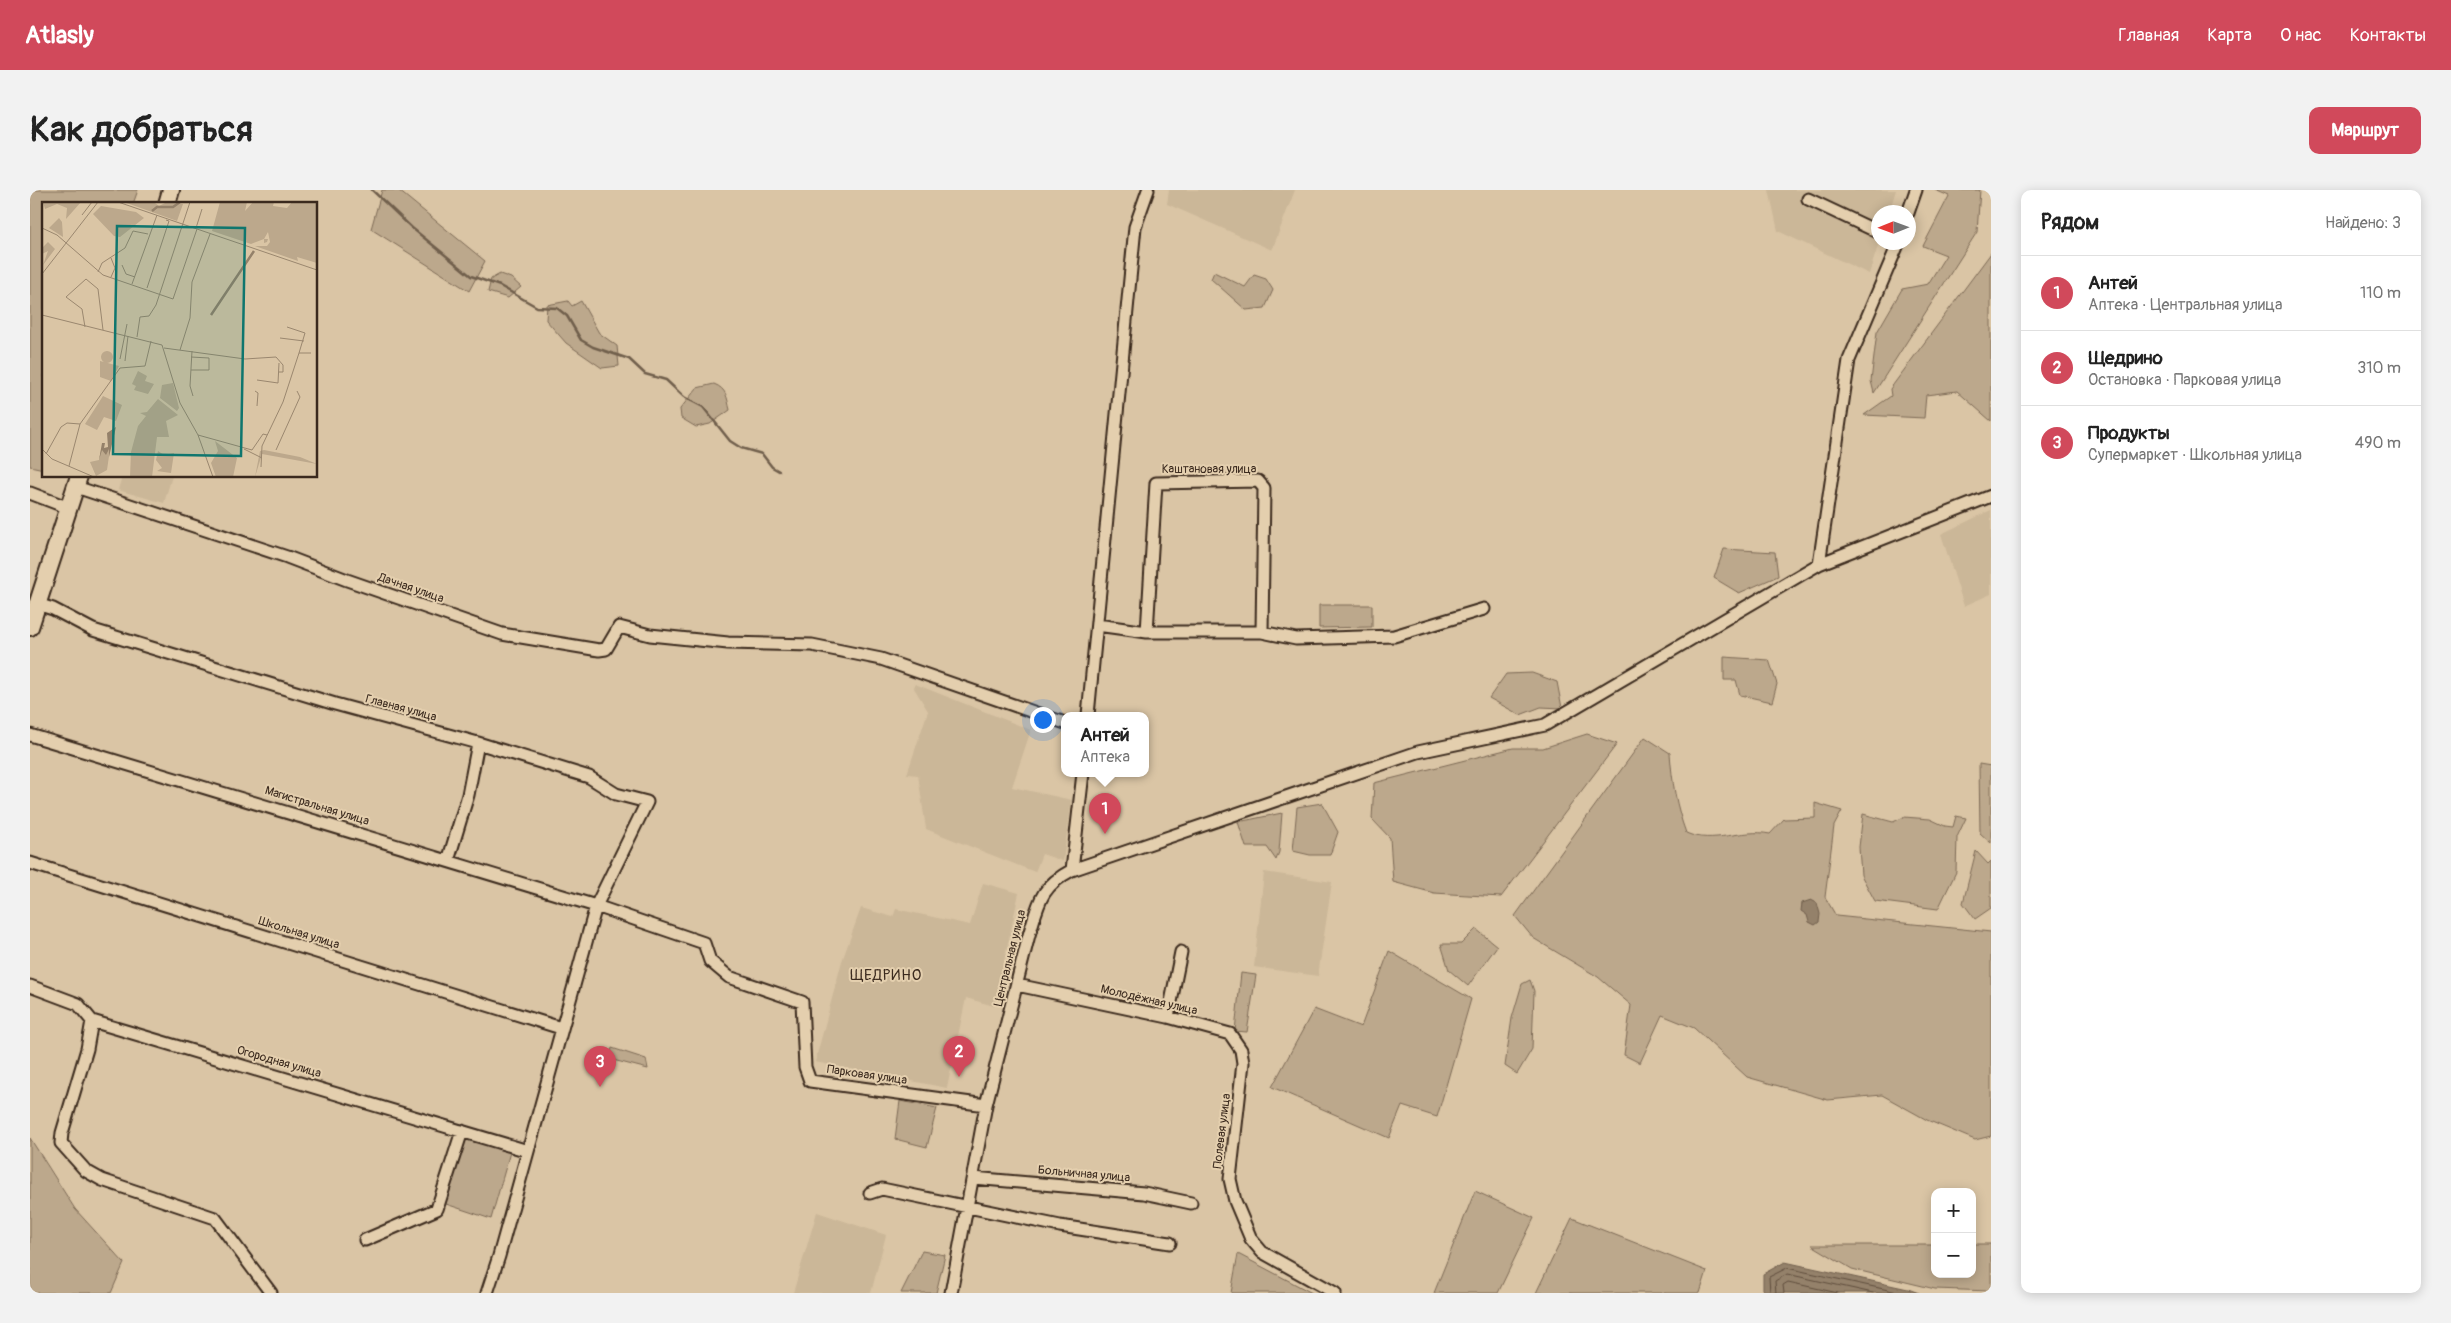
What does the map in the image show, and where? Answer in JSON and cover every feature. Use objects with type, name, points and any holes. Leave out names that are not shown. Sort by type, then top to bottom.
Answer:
[{"type":"highway","points":[[33,613],[78,482]]},
{"type":"street","points":[[1088,712],[1135,227],[1148,190]]},
{"type":"street","points":[[1911,205],[1916,190]]},
{"type":"street","points":[[1808,199],[1871,229]]},
{"type":"street","points":[[1819,564],[1849,360],[1896,250]]},
{"type":"street","name":"Каштановая улица","points":[[1146,632],[1156,483],[1258,481],[1264,488],[1262,632]]},
{"type":"street","name":"Дачная улица","points":[[78,482],[502,634],[606,650],[619,627],[650,635],[735,644],[812,645],[881,659],[1061,723]]},
{"type":"street","points":[[30,493],[69,508]]},
{"type":"street","name":"Центральная улица","points":[[951,1293],[986,1105],[1029,935],[1047,886],[1072,870],[1418,752],[1546,725],[1819,564],[1991,496]]},
{"type":"street","name":"Главная улица","points":[[33,613],[53,609],[93,630],[335,704],[478,743],[588,777],[616,794],[648,802],[596,906]]},
{"type":"street","points":[[1097,625],[1146,632],[1262,632],[1296,639],[1394,636],[1484,609]]},
{"type":"street","name":"Магистральная улица","points":[[30,735],[596,906],[704,943],[710,961],[729,977]]},
{"type":"street","points":[[448,861],[468,795],[478,743]]},
{"type":"street","points":[[1072,870],[1082,777]]},
{"type":"street","name":"Школьная улица","points":[[30,863],[561,1028]]},
{"type":"street","points":[[487,1293],[596,906]]},
{"type":"street","points":[[1168,1017],[1181,952]]},
{"type":"street","name":"Парковая улица","points":[[729,977],[802,1002],[805,1067],[810,1081],[986,1105]]},
{"type":"street","name":"Молодёжная улица","points":[[1017,985],[1168,1017],[1230,1034],[1241,1050],[1244,1075]]},
{"type":"street","points":[[30,986],[78,1004],[92,1021],[87,1049],[62,1133],[61,1143],[86,1171],[102,1180],[215,1218],[271,1293]]},
{"type":"street","name":"Огородная улица","points":[[92,1021],[528,1151]]},
{"type":"street","name":"Полевая улица","points":[[1244,1075],[1230,1179],[1232,1191],[1251,1239],[1262,1252],[1335,1293]]},
{"type":"street","points":[[365,1240],[437,1209],[462,1131]]},
{"type":"street","name":"Больничная улица","points":[[973,1178],[1144,1193],[1191,1203]]},
{"type":"street","points":[[870,1193],[882,1189],[1060,1226],[1170,1243]]},
{"type":"shaded area","points":[[30,190],[138,190],[134,202],[42,202],[42,469],[30,466]]},
{"type":"shaded area","points":[[382,190],[398,190],[485,261],[469,291],[371,229]]},
{"type":"shaded area","points":[[1169,190],[1295,190],[1272,250],[1167,204]]},
{"type":"shaded area","points":[[1769,190],[1896,190],[1891,205],[1871,205],[1871,250],[1877,250],[1869,274],[1778,231]]},
{"type":"shaded area","points":[[1935,190],[1980,190],[1977,232],[1874,393],[1871,381],[1877,332],[1902,289],[1928,284],[1946,255],[1923,246],[1949,196]]},
{"type":"shaded area","points":[[1991,253],[1991,421],[1957,391],[1926,395],[1924,418],[1864,415],[1891,396],[1890,389]]},
{"type":"shaded area","points":[[1214,272],[1245,287],[1254,275],[1266,279],[1273,290],[1265,308],[1246,310],[1211,279]]},
{"type":"shaded area","points":[[500,274],[511,278],[521,287],[508,298],[488,292],[491,279]]},
{"type":"shaded area","points":[[568,301],[572,306],[581,301],[599,333],[617,346],[619,366],[602,368],[566,343],[546,320],[547,305]]},
{"type":"shaded area","points":[[714,384],[724,391],[730,410],[710,424],[696,427],[681,418],[680,409],[697,388]]},
{"type":"shaded area","points":[[121,478],[171,478],[164,503],[118,490]]},
{"type":"shaded area","points":[[1991,510],[1991,594],[1964,606],[1941,534]]},
{"type":"shaded area","points":[[1724,549],[1775,552],[1778,576],[1739,593],[1714,578]]},
{"type":"shaded area","points":[[1319,605],[1372,605],[1372,627],[1319,628]]},
{"type":"shaded area","points":[[1724,657],[1769,660],[1777,684],[1772,702],[1740,695],[1736,680],[1724,680]]},
{"type":"shaded area","points":[[1532,673],[1557,682],[1562,708],[1541,707],[1520,715],[1489,698],[1506,674]]},
{"type":"shaded area","points":[[915,684],[1031,730],[1012,787],[1072,800],[1063,861],[1042,854],[1035,872],[926,829],[918,775],[907,774],[928,711],[914,688]]},
{"type":"shaded area","points":[[1587,734],[1617,744],[1501,897],[1434,893],[1393,882],[1390,838],[1372,819],[1374,783],[1513,748],[1543,748]]},
{"type":"shaded area","points":[[1645,737],[1670,753],[1675,793],[1686,833],[1707,837],[1749,833],[1770,834],[1784,819],[1815,818],[1815,803],[1842,811],[1834,826],[1825,897],[1836,916],[1991,932],[1991,1136],[1975,1140],[1927,1120],[1882,1095],[1828,1100],[1747,1077],[1694,1028],[1662,1015],[1640,1063],[1624,1055],[1631,1005],[1598,977],[1533,938],[1515,916]]},
{"type":"shaded area","points":[[1979,764],[1991,766],[1991,843],[1980,833]]},
{"type":"shaded area","points":[[1322,803],[1338,832],[1330,855],[1310,855],[1293,851],[1297,807]]},
{"type":"shaded area","points":[[1282,813],[1279,852],[1276,860],[1267,847],[1246,847],[1238,822]]},
{"type":"shaded area","points":[[1863,814],[1893,822],[1904,817],[1930,819],[1945,826],[1953,827],[1956,816],[1966,818],[1957,837],[1956,872],[1938,909],[1875,901],[1861,875],[1859,847]]},
{"type":"shaded area","points":[[1976,851],[1988,864],[1991,861],[1991,908],[1975,919],[1963,903]]},
{"type":"shaded area","points":[[1264,872],[1332,882],[1318,976],[1254,967]]},
{"type":"shaded area","points":[[983,883],[1019,893],[994,1006],[966,998],[947,1088],[815,1062],[842,961],[861,908],[893,917],[896,909],[970,925]]},
{"type":"shaded area","points":[[1476,929],[1497,946],[1468,986],[1449,970],[1441,944],[1461,944]]},
{"type":"shaded area","points":[[1389,951],[1471,999],[1437,1117],[1402,1106],[1389,1138],[1272,1087],[1314,1009],[1361,1027]]},
{"type":"shaded area","points":[[1241,973],[1256,975],[1247,1032],[1235,1031]]},
{"type":"shaded area","points":[[1530,980],[1534,991],[1532,1049],[1517,1074],[1505,1066],[1512,1018],[1522,984]]},
{"type":"shaded area","points":[[612,1048],[646,1059],[648,1069],[609,1059]]},
{"type":"shaded area","points":[[900,1101],[937,1108],[927,1147],[895,1139]]},
{"type":"shaded area","points":[[30,1138],[75,1209],[124,1263],[111,1293],[30,1293]]},
{"type":"shaded area","points":[[463,1138],[510,1152],[491,1219],[443,1203]]},
{"type":"shaded area","points":[[1475,1191],[1534,1218],[1498,1293],[1434,1293]]},
{"type":"shaded area","points":[[817,1212],[886,1235],[871,1293],[793,1293]]},
{"type":"shaded area","points":[[1572,1218],[1707,1271],[1700,1293],[1536,1293]]},
{"type":"shaded area","points":[[1976,1244],[1991,1244],[1991,1291],[1935,1289],[1852,1269],[1812,1245],[1931,1245],[1931,1278],[1976,1278]]},
{"type":"shaded area","points":[[922,1251],[945,1255],[936,1293],[901,1293]]},
{"type":"shaded area","points":[[1238,1254],[1312,1293],[1231,1293]]},
{"type":"water","points":[[1811,900],[1817,903],[1820,914],[1819,922],[1815,925],[1809,922],[1807,915],[1801,911],[1802,903]]},
{"type":"water","points":[[1785,1262],[1919,1293],[1766,1293],[1763,1289],[1763,1274]]},
{"type":"waterway","points":[[372,190],[412,228],[471,276],[500,286],[537,307],[557,308],[567,316],[581,340],[593,347],[629,359],[645,374],[666,380],[684,397],[703,407],[730,441],[741,448],[762,454],[772,467],[779,471]]},
{"type":"place","name":"Антей","points":[[1105,834]]},
{"type":"place","name":"Щедрино","points":[[959,1077]]},
{"type":"place","name":"Продукты","points":[[600,1087]]},
{"type":"district","name":"ЩЕДРИНО","points":[[886,975]]}]
